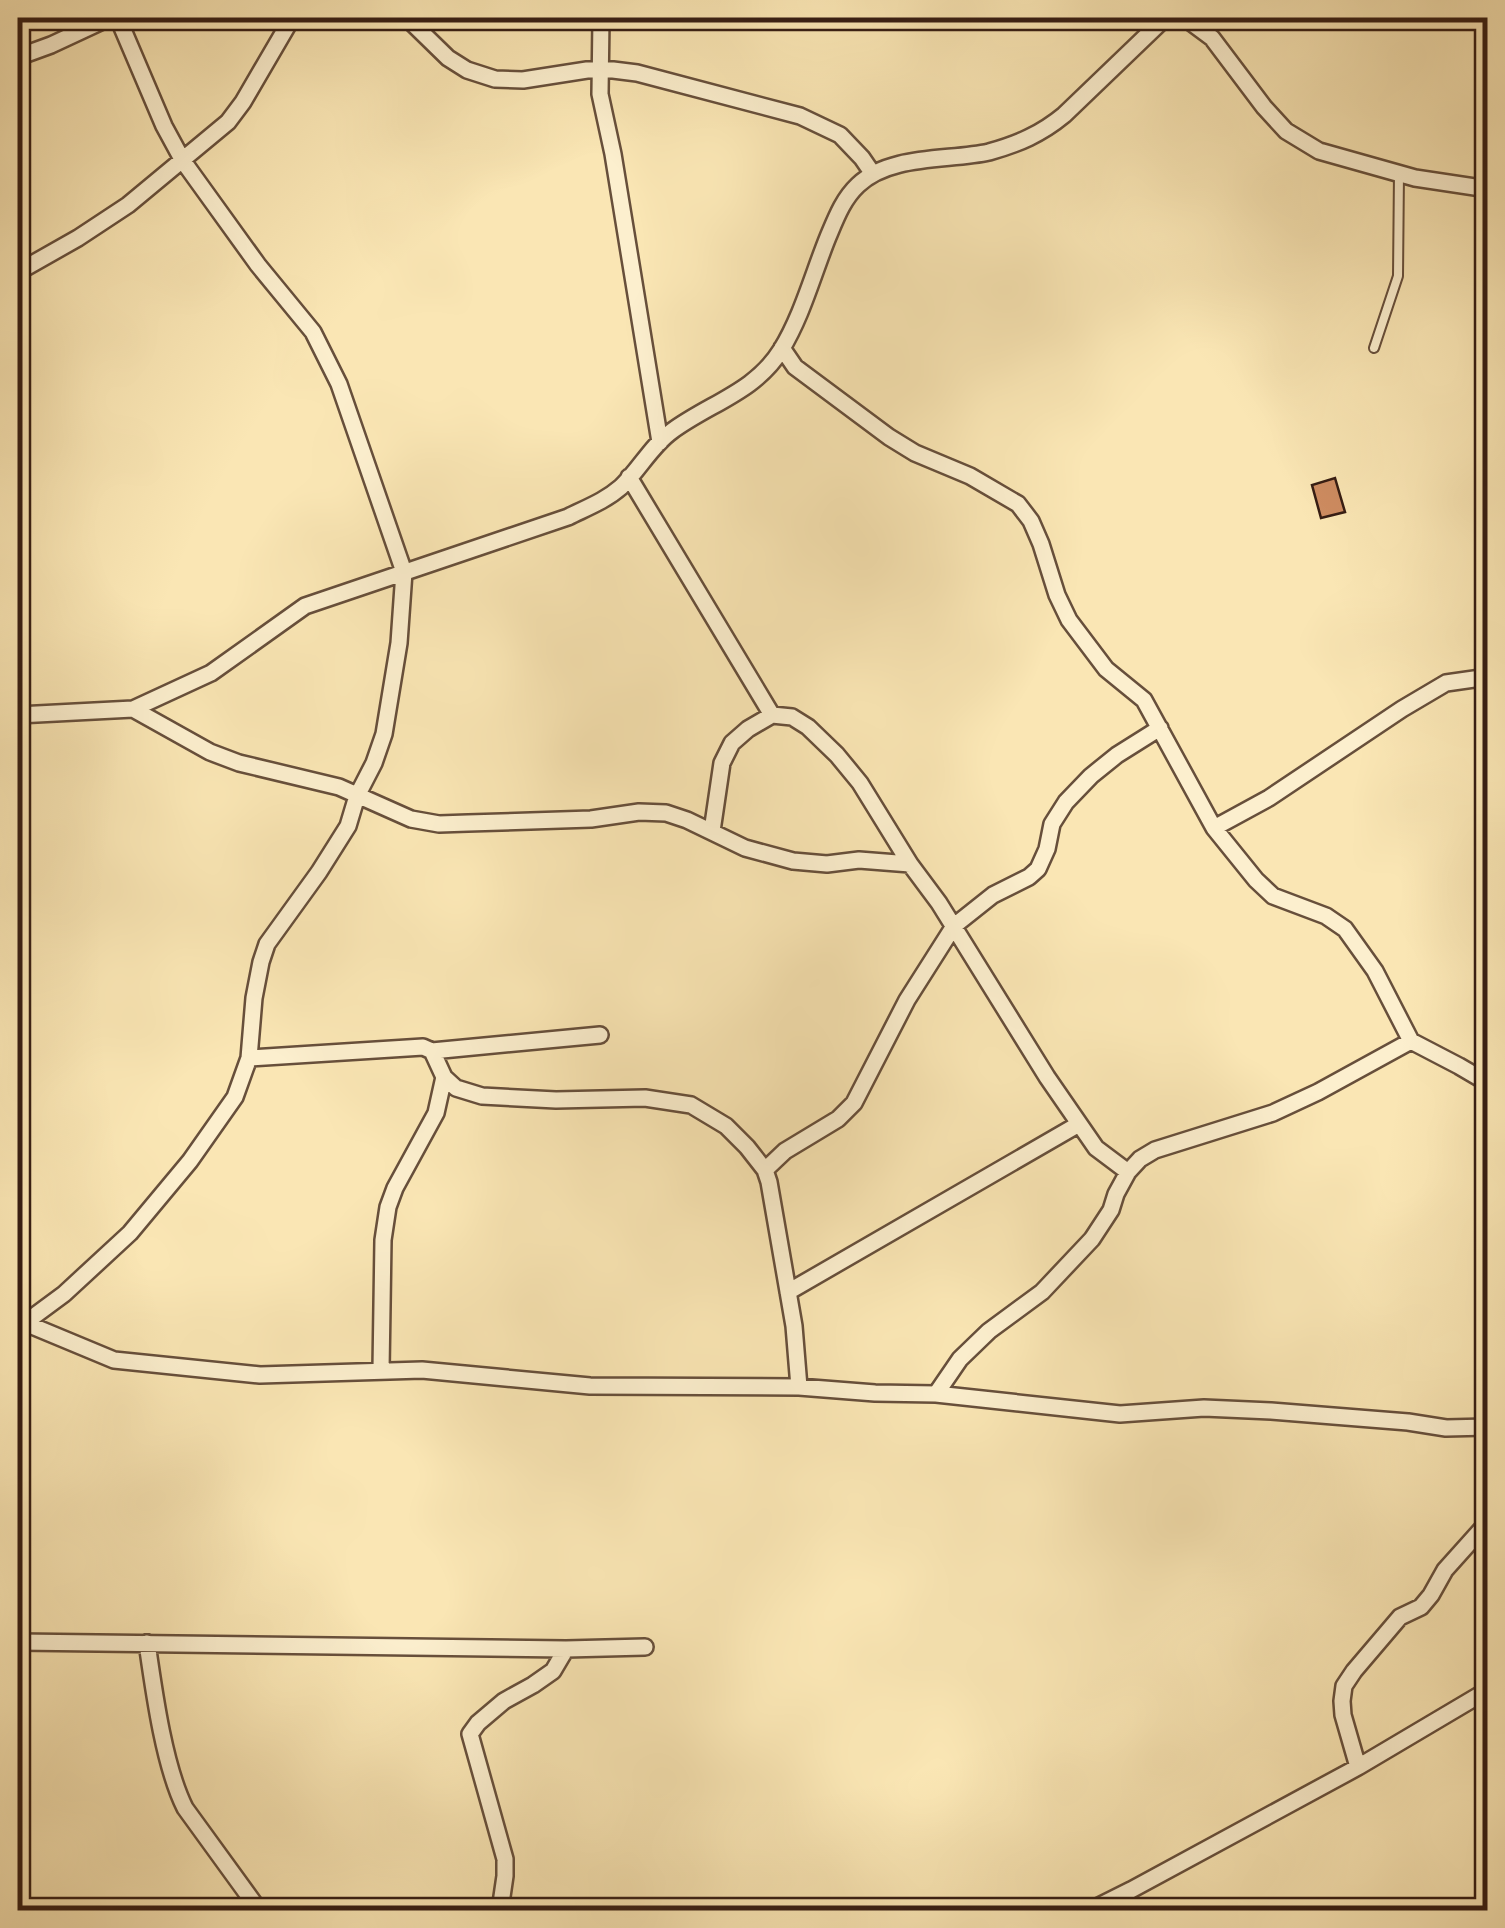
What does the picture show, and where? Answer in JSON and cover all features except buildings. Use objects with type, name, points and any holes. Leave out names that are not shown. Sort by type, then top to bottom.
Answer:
[{"type":"street","points":[[18,57],[109,18]]},
{"type":"street","points":[[20,1322],[55,1302],[130,1233],[226,1114],[249,1058],[254,998],[267,944],[342,837],[384,734],[399,643],[404,572],[346,401],[313,332],[183,162],[118,18]]},
{"type":"street","points":[[18,272],[128,205],[228,122],[244,102],[292,18]]},
{"type":"street","points":[[407,18],[448,58],[467,70],[494,79],[555,77],[587,70],[637,73],[800,116],[840,135],[873,174]]},
{"type":"street","points":[[601,18],[600,94],[660,442]]},
{"type":"street","points":[[18,715],[133,709],[211,673],[304,606],[568,516],[601,501],[660,442],[689,420],[731,398],[767,369],[782,348],[841,206],[858,184],[873,174],[931,159],[987,152],[1047,130],[1165,18]]},
{"type":"street","points":[[1186,18],[1212,38],[1286,131],[1318,152],[1398,173],[1488,189]]},
{"type":"street","points":[[782,348],[795,367],[902,445],[970,476],[1018,504],[1041,544],[1069,620],[1106,669],[1144,700],[1214,828],[1256,880],[1273,896],[1326,916],[1345,929],[1376,970],[1411,1041],[1488,1083]]},
{"type":"street","points":[[767,369],[795,367]]},
{"type":"street","points":[[629,477],[772,715]]},
{"type":"street","points":[[1214,828],[1269,798],[1446,683],[1488,677]]},
{"type":"street","points":[[133,709],[224,758],[320,781],[412,819],[439,824],[591,820],[639,812],[666,813],[746,848],[793,861],[910,864]]},
{"type":"street","points":[[712,831],[722,762],[732,743],[772,715],[792,717],[808,727],[838,755],[869,796],[1096,1148],[1128,1172]]},
{"type":"street","points":[[764,1170],[784,1151],[838,1119],[854,1103],[907,1000],[954,926],[993,895],[1038,869],[1052,824],[1066,802],[1117,755],[1160,728]]},
{"type":"street","points":[[249,1058],[423,1046],[432,1051],[600,1035]]},
{"type":"street","points":[[936,1394],[960,1359],[988,1331],[1042,1292],[1092,1240],[1128,1172],[1140,1159],[1155,1150],[1274,1113],[1411,1041]]},
{"type":"street","points":[[432,1051],[444,1077],[456,1088],[482,1096],[556,1100],[645,1098],[692,1105],[726,1126],[748,1148],[769,1182],[799,1386]]},
{"type":"street","points":[[381,1370],[383,1240],[388,1207],[436,1113],[444,1077]]},
{"type":"street","points":[[788,1292],[1079,1124]]},
{"type":"street","points":[[20,1322],[114,1360],[260,1375],[422,1370],[590,1386],[799,1386],[936,1394],[1120,1414],[1204,1408],[1488,1428]]},
{"type":"street","points":[[1358,1766],[1343,1715],[1344,1686],[1400,1617],[1421,1607],[1445,1570],[1488,1522]]},
{"type":"street","points":[[18,1642],[645,1647]]},
{"type":"street","points":[[147,1644],[179,1796],[259,1910]]},
{"type":"street","points":[[500,1910],[504,1859],[470,1734],[504,1701],[553,1670],[566,1649]]},
{"type":"street","points":[[1078,1910],[1095,1908],[1131,1890],[1488,1690]]},
{"type":"lane","points":[[1374,348],[1398,276],[1398,173]]}]
